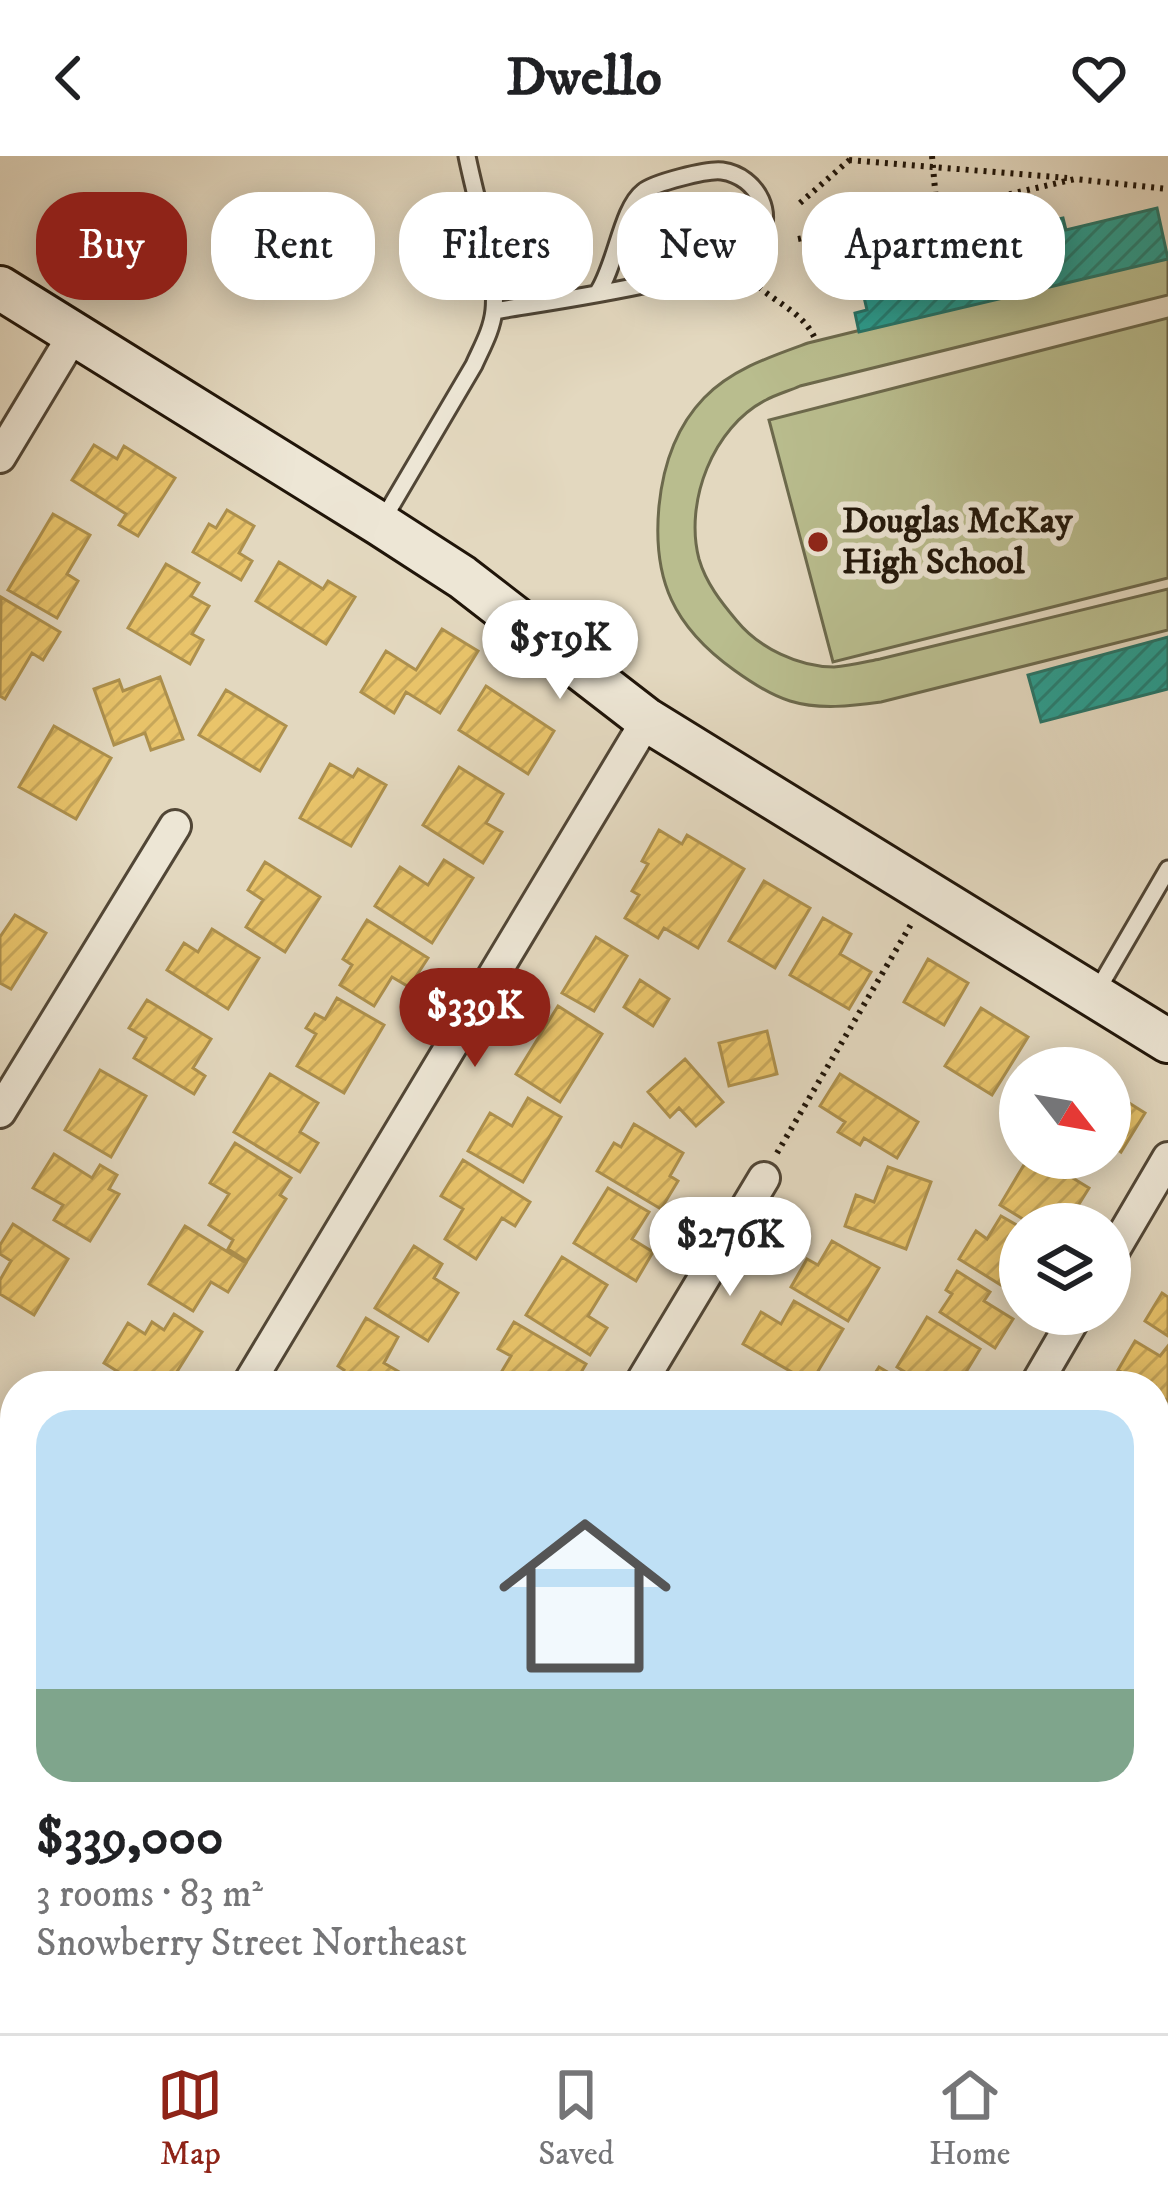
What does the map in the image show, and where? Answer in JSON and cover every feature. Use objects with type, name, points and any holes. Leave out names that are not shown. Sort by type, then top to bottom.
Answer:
[{"type":"street","points":[[0,288],[490,597],[647,720],[1168,1040]]},
{"type":"street","points":[[0,457],[74,334]]},
{"type":"street","points":[[256,1371],[647,720]]},
{"type":"street","points":[[0,1112],[175,826]]},
{"type":"street","points":[[1131,1221],[1168,1158]]},
{"type":"street","points":[[648,1371],[764,1178]]},
{"type":"street","points":[[1044,1371],[1065,1335]]},
{"type":"lane","points":[[380,524],[473,365],[494,311],[490,264],[466,156]]},
{"type":"lane","points":[[494,311],[661,281],[729,262],[750,250],[764,232],[765,208],[758,190],[738,175],[717,170],[646,188],[623,225],[609,275],[598,292]]},
{"type":"lane","points":[[1095,995],[1168,869]]},
{"type":"path","points":[[932,156],[935,192]]},
{"type":"path","points":[[800,203],[852,158],[1168,189]]},
{"type":"path","points":[[1021,192],[1075,179]]},
{"type":"path","points":[[798,239],[802,238]]},
{"type":"path","points":[[774,300],[805,320],[816,341]]},
{"type":"path","points":[[764,1178],[929,894]]},
{"type":"green space","points":[[1168,255],[1168,295],[800,386],[747,412],[731,428],[707,468],[696,514],[699,559],[720,599],[746,631],[768,647],[807,664],[863,663],[1168,589],[1168,630],[881,702],[836,706],[801,704],[768,692],[713,654],[671,600],[659,557],[659,506],[667,462],[694,410],[727,379],[808,343],[984,300],[1065,300],[1065,280]]},
{"type":"green space","points":[[1168,318],[1168,578],[833,662],[769,420]]},
{"type":"building: Homes","points":[[94,445],[117,459],[124,446],[175,478],[138,536],[119,525],[126,514],[72,480]]},
{"type":"building: Homes","points":[[227,510],[254,526],[239,553],[252,561],[241,580],[193,552],[209,524],[216,528]]},
{"type":"building: Homes","points":[[53,514],[90,535],[67,574],[78,581],[57,618],[8,590]]},
{"type":"building: Homes","points":[[279,562],[323,589],[328,581],[355,597],[326,644],[256,601]]},
{"type":"building: Homes","points":[[166,564],[199,583],[191,596],[209,606],[192,634],[203,640],[190,664],[128,628]]},
{"type":"building: Homes","points":[[1,597],[60,632],[43,660],[32,653],[5,699],[0,696]]},
{"type":"building: Homes","points":[[442,629],[478,651],[440,713],[406,692],[394,713],[361,692],[386,651],[416,670]]},
{"type":"building: Homes","points":[[160,677],[183,739],[151,750],[145,733],[114,745],[94,689],[119,680],[123,691]]},
{"type":"building: Homes","points":[[486,686],[554,731],[528,774],[459,730]]},
{"type":"building: Homes","points":[[226,690],[286,726],[260,771],[199,735]]},
{"type":"building: Homes","points":[[54,726],[111,758],[76,819],[19,787]]},
{"type":"building: Homes","points":[[330,764],[353,777],[358,769],[386,785],[351,846],[300,818]]},
{"type":"building: Homes","points":[[459,767],[503,794],[486,823],[502,832],[483,863],[423,825]]},
{"type":"building: Homes","points":[[659,830],[682,844],[687,835],[744,869],[698,948],[664,928],[658,938],[625,918],[639,895],[632,891],[648,864],[642,861]]},
{"type":"building: Homes","points":[[444,860],[473,878],[432,943],[375,906],[400,867],[428,885]]},
{"type":"building: Homes","points":[[265,862],[320,897],[285,952],[246,927],[263,900],[248,890]]},
{"type":"building: Homes","points":[[764,881],[810,908],[775,968],[729,941]]},
{"type":"building: Homes","points":[[15,915],[46,933],[11,989],[0,983],[0,937]]},
{"type":"building: Homes","points":[[823,918],[851,934],[840,954],[871,972],[849,1009],[790,975]]},
{"type":"building: Homes","points":[[367,920],[428,958],[409,987],[392,977],[374,1006],[340,985],[352,965],[343,959]]},
{"type":"building: Homes","points":[[212,929],[259,958],[228,1009],[167,970],[184,943],[198,952]]},
{"type":"building: Homes","points":[[596,937],[627,956],[594,1011],[562,993]]},
{"type":"building: Homes","points":[[928,959],[968,983],[944,1025],[904,1002]]},
{"type":"building: Homes","points":[[640,980],[669,999],[653,1026],[624,1007]]},
{"type":"building: Homes","points":[[337,998],[384,1025],[344,1093],[297,1066],[316,1034],[306,1028],[315,1014],[325,1019]]},
{"type":"building: Homes","points":[[147,1000],[211,1039],[193,1068],[205,1076],[194,1094],[134,1058],[146,1038],[129,1028]]},
{"type":"building: Homes","points":[[558,1006],[602,1034],[560,1102],[516,1074]]},
{"type":"building: Homes","points":[[981,1008],[1028,1037],[1022,1047],[999,1047],[999,1084],[992,1095],[945,1066]]},
{"type":"building: Homes","points":[[767,1031],[777,1074],[729,1086],[719,1043]]},
{"type":"building: Homes","points":[[685,1059],[723,1102],[696,1126],[679,1108],[670,1117],[648,1092]]},
{"type":"building: Homes","points":[[100,1070],[146,1096],[111,1157],[65,1130]]},
{"type":"building: Homes","points":[[270,1074],[318,1103],[300,1132],[318,1143],[300,1172],[234,1132]]},
{"type":"building: Homes","points":[[840,1074],[918,1122],[897,1158],[864,1138],[860,1145],[838,1132],[845,1122],[820,1106]]},
{"type":"building: Homes","points":[[528,1098],[561,1117],[523,1182],[468,1151],[490,1113],[512,1126]]},
{"type":"building: Homes","points":[[1131,1104],[1145,1113],[1131,1136]]},
{"type":"building: Homes","points":[[634,1124],[683,1153],[670,1176],[678,1181],[661,1209],[597,1171],[614,1143],[621,1147]]},
{"type":"building: Homes","points":[[235,1143],[291,1178],[280,1195],[286,1199],[247,1261],[228,1249],[233,1240],[209,1225],[229,1194],[210,1183]]},
{"type":"building: Homes","points":[[54,1154],[92,1178],[100,1165],[117,1175],[109,1189],[119,1194],[90,1241],[54,1220],[63,1205],[33,1188]]},
{"type":"building: Homes","points":[[463,1160],[530,1202],[515,1226],[502,1218],[476,1259],[445,1239],[463,1209],[441,1196]]},
{"type":"building: Homes","points":[[888,1167],[931,1182],[906,1249],[845,1226],[856,1195],[874,1202]]},
{"type":"building: Homes","points":[[1015,1179],[1074,1179],[1089,1188],[1080,1203],[1001,1203]]},
{"type":"building: Homes","points":[[608,1188],[649,1212],[632,1239],[653,1252],[636,1281],[574,1243]]},
{"type":"building: Homes","points":[[999,1219],[999,1284],[959,1259],[976,1231],[987,1239]]},
{"type":"building: Homes","points":[[13,1224],[68,1259],[34,1315],[0,1294],[0,1280],[11,1261],[0,1254],[0,1245]]},
{"type":"building: Homes","points":[[185,1226],[246,1263],[228,1292],[211,1282],[193,1311],[149,1284]]},
{"type":"building: Homes","points":[[832,1241],[879,1268],[848,1321],[791,1287],[807,1259],[818,1265]]},
{"type":"building: Homes","points":[[414,1246],[442,1264],[434,1278],[458,1293],[428,1341],[375,1308]]},
{"type":"building: Homes","points":[[562,1257],[607,1285],[588,1316],[607,1328],[590,1355],[526,1315]]},
{"type":"building: Homes","points":[[957,1271],[990,1292],[984,1301],[999,1310],[999,1335],[1003,1335],[995,1348],[940,1312],[952,1294],[946,1290]]},
{"type":"building: Homes","points":[[1162,1293],[1168,1297],[1168,1336],[1145,1321]]},
{"type":"building: Homes","points":[[794,1301],[843,1329],[818,1371],[790,1371],[743,1344],[761,1312],[781,1324]]},
{"type":"building: Homes","points":[[174,1314],[202,1332],[177,1371],[117,1371],[104,1363],[128,1323],[145,1334],[152,1322],[164,1330]]},
{"type":"building: Homes","points":[[927,1317],[980,1349],[967,1371],[903,1371],[897,1367]]},
{"type":"building: Homes","points":[[366,1318],[398,1337],[384,1363],[398,1371],[343,1371],[338,1366]]},
{"type":"building: Homes","points":[[514,1322],[586,1364],[582,1371],[502,1371],[511,1356],[498,1349]]},
{"type":"building: Homes","points":[[1135,1341],[1160,1356],[1168,1346],[1168,1371],[1118,1370]]},
{"type":"building: Schools","points":[[1157,208],[1168,259],[1065,283],[1065,226],[1066,230]]},
{"type":"building: Schools","points":[[865,300],[994,300],[859,332],[855,313],[867,310]]},
{"type":"building: Schools","points":[[1168,637],[1168,689],[1041,722],[1028,675]]},
{"type":"place","name":"Douglas McKay High School","points":[[818,542]]}]
